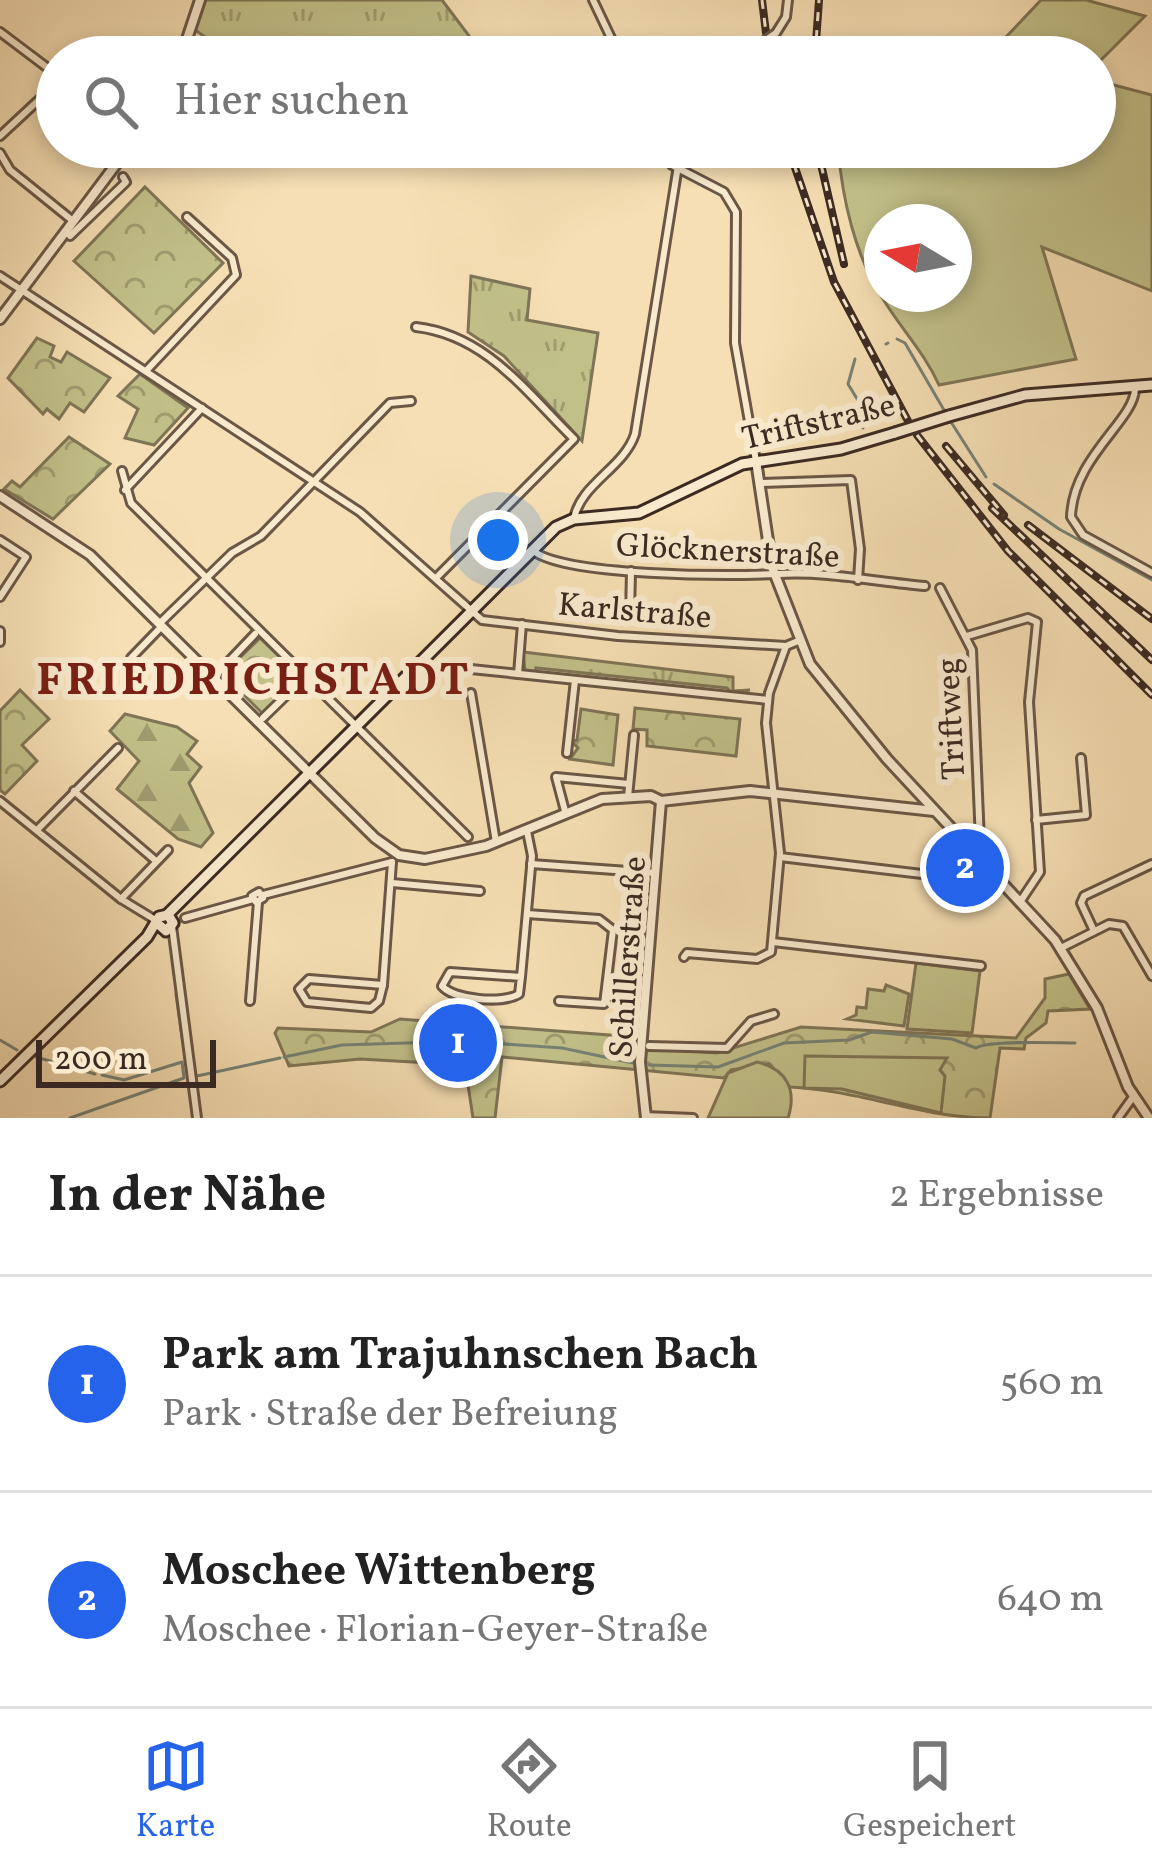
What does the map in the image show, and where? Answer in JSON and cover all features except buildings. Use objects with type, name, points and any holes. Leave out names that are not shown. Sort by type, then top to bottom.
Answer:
[{"type":"main road","name":"Triftstraße","points":[[574,519],[639,513],[703,479],[756,461],[841,449],[1040,392],[1152,385]]},
{"type":"main road","points":[[0,1081],[164,922],[531,549],[556,527],[574,519]]},
{"type":"street","points":[[186,0],[199,2],[190,36]]},
{"type":"street","points":[[593,0],[610,36]]},
{"type":"street","points":[[772,36],[785,21],[788,0]]},
{"type":"street","points":[[0,32],[36,62]]},
{"type":"street","points":[[0,136],[36,100]]},
{"type":"street","points":[[0,154],[10,170],[73,221]]},
{"type":"street","points":[[0,319],[113,168]]},
{"type":"street","points":[[574,519],[580,502],[626,454],[635,434],[679,168],[724,192],[738,217],[735,343],[774,574],[798,641],[834,697],[1061,948],[1097,1008],[1133,1097],[1149,1118]]},
{"type":"street","points":[[70,236],[126,182],[123,177]]},
{"type":"street","points":[[146,371],[236,275],[232,258],[187,217]]},
{"type":"street","points":[[0,276],[382,528],[470,611]]},
{"type":"street","points":[[416,327],[458,334],[478,346],[574,439],[436,578]]},
{"type":"street","points":[[1135,389],[1132,405],[1087,462],[1071,517],[1083,535],[1152,573]]},
{"type":"street","points":[[131,658],[205,579],[235,552],[257,540],[390,403],[411,401]]},
{"type":"street","points":[[125,490],[202,408]]},
{"type":"street","points":[[122,472],[130,503],[468,837]]},
{"type":"street","points":[[759,483],[851,480],[860,549],[858,580]]},
{"type":"street","points":[[0,496],[90,555],[394,858],[383,985],[381,997],[371,1008],[307,1002],[298,989],[309,979],[383,985]]},
{"type":"street","points":[[0,539],[26,556],[0,597]]},
{"type":"street","name":"Glöcknerstraße","points":[[531,549],[545,558],[631,571],[774,574],[926,586]]},
{"type":"street","points":[[630,615],[631,571]]},
{"type":"street","name":"Triftweg","points":[[940,588],[967,636],[979,819],[975,855]]},
{"type":"street","name":"Karlstraße","points":[[470,611],[486,622],[522,622],[618,637],[785,646],[798,641]]},
{"type":"street","points":[[967,636],[1028,618],[1037,622],[1029,702],[1040,877],[1021,902]]},
{"type":"street","points":[[518,674],[522,622]]},
{"type":"street","points":[[214,677],[255,634]]},
{"type":"street","points":[[684,957],[687,953],[764,958],[773,942],[780,857],[771,792],[768,700],[785,646]]},
{"type":"street","points":[[470,669],[768,700]]},
{"type":"street","points":[[263,718],[304,677]]},
{"type":"street","points":[[570,749],[575,680]]},
{"type":"street","points":[[472,693],[496,842]]},
{"type":"street","points":[[628,797],[634,735]]},
{"type":"street","points":[[37,830],[118,748]]},
{"type":"street","points":[[1036,820],[1086,815],[1081,758]]},
{"type":"street","points":[[565,811],[556,777],[629,784]]},
{"type":"street","points":[[74,791],[156,861]]},
{"type":"street","points":[[185,918],[394,858],[425,859],[496,842],[565,811],[628,797],[661,801],[685,794],[771,792],[934,811]]},
{"type":"street","points":[[0,801],[121,899],[164,922],[174,941],[197,1118]]},
{"type":"street","name":"Schillerstraße","points":[[646,1117],[640,1062],[661,801]]},
{"type":"street","points":[[521,977],[450,972],[442,986],[452,994],[512,999],[519,994],[521,977],[527,914],[531,864],[526,828]]},
{"type":"street","points":[[121,899],[167,850]]},
{"type":"street","points":[[780,857],[972,880],[993,874]]},
{"type":"street","points":[[531,864],[656,874]]},
{"type":"street","points":[[1094,931],[1081,903],[1084,896],[1152,864]]},
{"type":"street","points":[[392,883],[480,891]]},
{"type":"street","points":[[250,1001],[258,899]]},
{"type":"street","points":[[527,914],[603,920],[613,930],[604,1004],[559,1001]]},
{"type":"street","points":[[1061,948],[1109,924],[1123,926],[1152,976]]},
{"type":"street","points":[[1138,947],[1152,940]]},
{"type":"street","points":[[773,942],[981,966]]},
{"type":"street","points":[[649,1046],[717,1051],[731,1047],[752,1021],[774,1014]]},
{"type":"street","points":[[1118,1118],[1133,1097]]},
{"type":"street","points":[[646,1117],[694,1118]]},
{"type":"green space","points":[[205,0],[442,0],[469,36],[204,36],[195,30]]},
{"type":"green space","points":[[1041,0],[1086,0],[1145,16],[1116,45],[1116,36],[1007,36]]},
{"type":"green space","points":[[1116,86],[1152,95],[1152,291],[1042,247],[1076,359],[939,385],[892,312],[972,312],[972,204],[864,204],[864,261],[841,168],[1116,168]]},
{"type":"green space","points":[[145,187],[223,263],[154,333],[74,261]]},
{"type":"green space","points":[[471,276],[530,289],[527,320],[598,333],[582,441],[504,356],[468,332]]},
{"type":"green space","points":[[37,338],[54,346],[50,357],[61,362],[67,352],[110,378],[84,412],[70,403],[59,419],[47,409],[43,414],[8,378]]},
{"type":"green space","points":[[140,374],[188,408],[154,445],[125,438],[138,409],[118,396]]},
{"type":"green space","points":[[69,437],[110,464],[53,519],[4,489],[12,481],[20,487]]},
{"type":"green space","points":[[260,638],[301,678],[264,715],[223,674]]},
{"type":"green space","points":[[523,652],[733,677],[733,691],[750,690],[732,693],[727,688],[536,668],[535,673],[525,671]]},
{"type":"green space","points":[[20,690],[49,719],[22,745],[37,761],[5,794],[0,790],[0,711]]},
{"type":"green space","points":[[635,708],[740,719],[736,756],[647,746],[647,730],[633,729]]},
{"type":"green space","points":[[581,709],[618,715],[613,765],[570,759],[578,748],[572,742],[577,740]]},
{"type":"green space","points":[[125,714],[177,727],[197,741],[187,754],[201,767],[189,783],[213,833],[201,847],[178,839],[117,789],[139,761],[110,731]]},
{"type":"green space","points":[[916,963],[980,971],[972,1033],[907,1029]]},
{"type":"green space","points":[[1069,974],[1090,1009],[1048,1011],[1046,1023],[1026,1038],[1024,1049],[1000,1048],[990,1118],[940,1114],[790,1087],[769,1064],[731,1070],[724,1078],[502,1057],[495,1118],[473,1118],[465,1065],[360,1059],[289,1066],[275,1033],[278,1028],[371,1032],[400,1019],[635,1037],[635,1047],[717,1053],[801,1027],[1016,1038],[1045,998],[1045,979]]},
{"type":"green space","points":[[886,985],[909,994],[904,1026],[847,1019],[856,1015],[857,1007],[866,1008],[868,989],[884,991]]},
{"type":"green space","points":[[805,1056],[947,1058],[940,1070],[945,1076],[941,1113],[842,1089],[804,1088]]},
{"type":"green space","points":[[757,1062],[776,1070],[787,1082],[788,1118],[708,1118],[728,1073]]},
{"type":"waterway","points":[[897,339],[905,343],[944,410]]},
{"type":"waterway","points":[[855,359],[848,384],[865,412],[863,428]]},
{"type":"waterway","points":[[951,422],[986,477]]},
{"type":"waterway","points":[[994,484],[1059,529],[1152,580]]},
{"type":"waterway","points":[[176,994],[182,1037]]},
{"type":"waterway","points":[[649,1065],[718,1067],[784,1043],[849,1040],[872,1032],[952,1039],[976,1048],[1075,1043]]},
{"type":"waterway","points":[[0,1040],[17,1050]]},
{"type":"waterway","points":[[284,1057],[342,1045],[471,1041]]},
{"type":"waterway","points":[[476,1042],[562,1048],[633,1063]]},
{"type":"waterway","points":[[36,1057],[95,1074]]},
{"type":"waterway","points":[[197,1076],[280,1058]]},
{"type":"waterway","points":[[70,1118],[184,1078],[182,1062],[124,1080],[102,1075]]},
{"type":"railway","points":[[762,0],[766,33]]},
{"type":"railway","points":[[816,36],[819,0]]},
{"type":"railway","points":[[795,168],[834,282],[908,421]]},
{"type":"railway","points":[[822,168],[844,264]]},
{"type":"railway","points":[[917,435],[1008,551],[1152,695]]},
{"type":"railway","points":[[946,446],[1004,515]]},
{"type":"railway","points":[[992,508],[1152,660]]},
{"type":"railway","points":[[1028,525],[1152,619]]},
{"type":"place","name":"Moschee Wittenberg","points":[[965,868]]},
{"type":"place","name":"Park am Trajuhnschen Bach","points":[[458,1043]]},
{"type":"district","name":"FRIEDRICHSTADT","points":[[254,678]]}]
